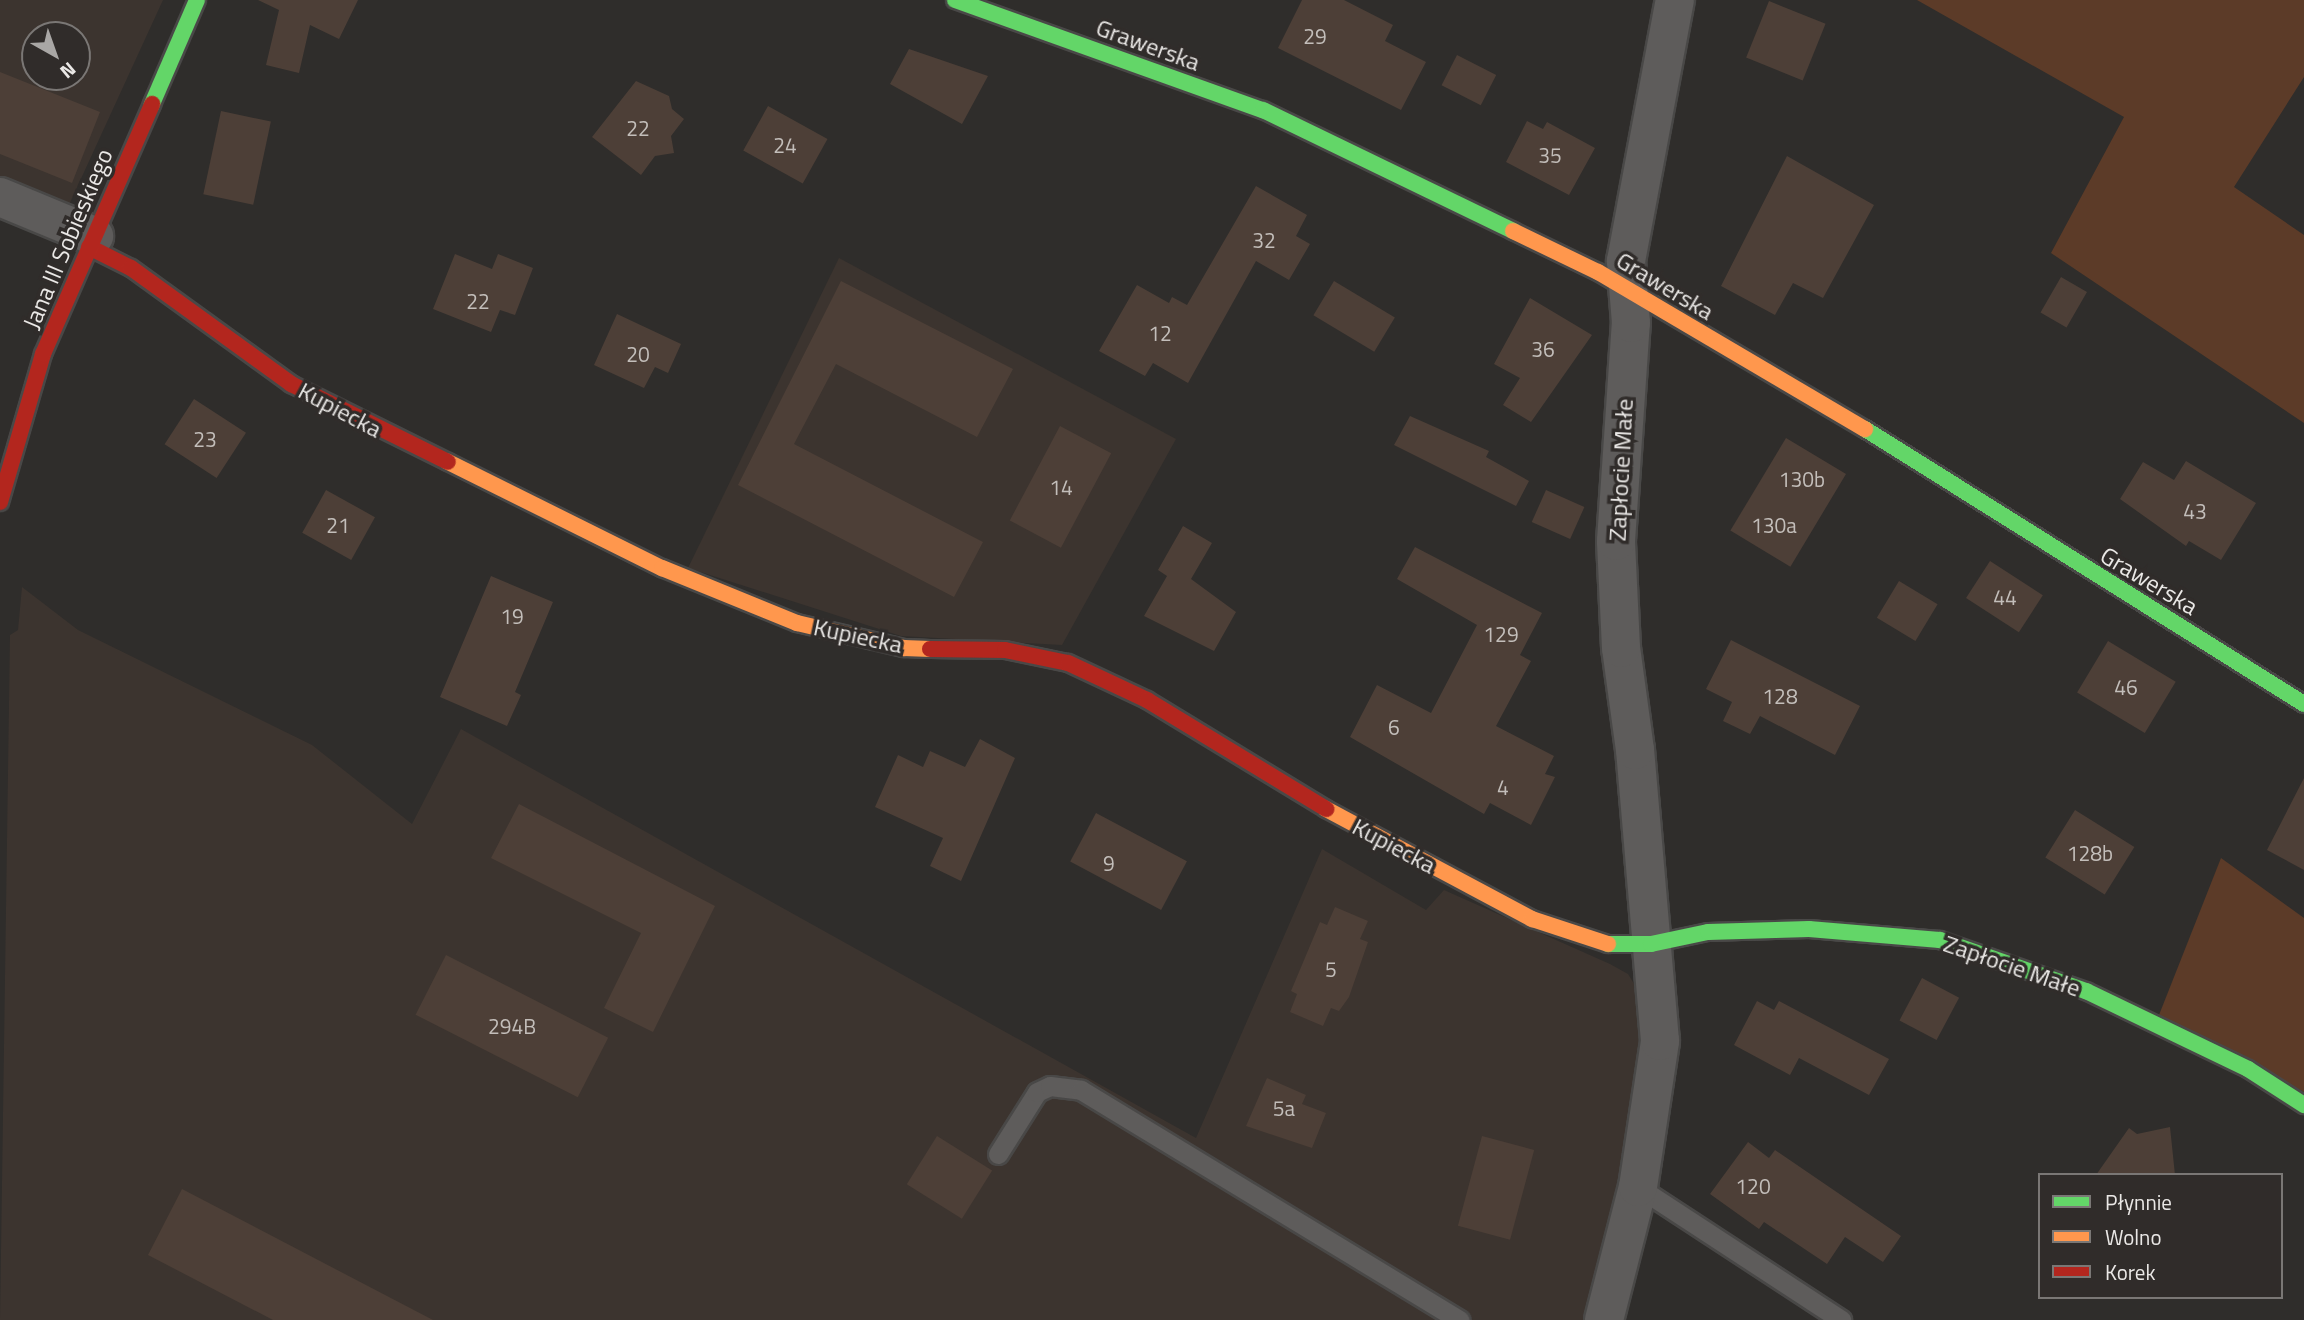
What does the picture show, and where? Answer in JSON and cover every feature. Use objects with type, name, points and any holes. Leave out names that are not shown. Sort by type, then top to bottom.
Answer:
[{"type":"street","name":"Jana III Sobieskiego","points":[[0,502],[22,413],[91,241],[197,0]]},
{"type":"street","name":"Grawerska","points":[[955,0],[1323,136],[1627,291],[1817,399],[2304,704]]},
{"type":"street","name":"Zapłocie Małe","points":[[1604,1320],[1638,1187],[1660,1041],[1620,648],[1616,541],[1631,323],[1627,291],[1629,236],[1675,0]]},
{"type":"street","name":"Kupiecka","points":[[0,197],[91,241],[291,384],[662,568],[786,619],[858,639],[904,648],[1005,650],[1068,663],[1147,701],[1338,816],[1532,919],[1607,944],[1651,944]]},
{"type":"street","name":"Zapłocie Małe","points":[[1651,944],[1708,932],[1809,929],[1940,940],[2085,991],[2248,1069],[2304,1105]]},
{"type":"lane","points":[[998,1154],[1037,1092],[1050,1086],[1081,1090],[1460,1320]]},
{"type":"lane","points":[[1638,1187],[1841,1320]]},
{"type":"shaded area","points":[[0,0],[163,0],[68,207],[0,184]]},
{"type":"shaded area","points":[[1917,0],[2304,0],[2304,77],[2234,187],[2304,235],[2304,423],[2051,253],[2124,117]]},
{"type":"shaded area","points":[[839,258],[1176,439],[1062,645],[901,636],[688,568]]},
{"type":"shaded area","points":[[22,587],[78,630],[312,745],[412,824],[461,729],[1196,1138],[1322,849],[1426,910],[1444,890],[1610,964],[1628,974],[1649,1008],[1624,1191],[1589,1320],[0,1320],[10,635],[18,630]]},
{"type":"shaded area","points":[[2221,858],[2304,918],[2304,1092],[2159,1015]]},
{"type":"building","points":[[258,0],[358,0],[339,39],[310,25],[299,73],[266,65],[279,10]]},
{"type":"building","points":[[1302,0],[1344,0],[1393,25],[1385,41],[1426,62],[1401,110],[1278,48]]},
{"type":"building","points":[[1769,1],[1826,24],[1803,80],[1746,58]]},
{"type":"building","points":[[909,49],[988,76],[962,124],[890,84]]},
{"type":"building","points":[[1457,55],[1496,75],[1481,105],[1442,85]]},
{"type":"building","points":[[0,72],[21,80],[21,91],[48,91],[100,112],[72,183],[0,154]]},
{"type":"building","points":[[636,81],[669,96],[672,109],[684,119],[671,136],[674,153],[655,156],[641,175],[592,137]]},
{"type":"building","points":[[768,106],[827,139],[803,184],[743,151]]},
{"type":"building","points":[[221,111],[271,122],[253,205],[203,194]]},
{"type":"building","points":[[1527,121],[1543,129],[1547,122],[1595,148],[1569,195],[1506,162]]},
{"type":"building","points":[[1787,156],[1874,205],[1823,298],[1793,283],[1775,315],[1721,286]]},
{"type":"building","points":[[1256,186],[1307,215],[1296,236],[1310,244],[1289,280],[1256,261],[1188,383],[1153,363],[1145,376],[1099,351],[1137,285],[1169,303],[1172,297],[1187,305]]},
{"type":"building","points":[[455,254],[492,269],[498,254],[533,268],[515,315],[500,310],[491,332],[433,309]]},
{"type":"building","points":[[2061,277],[2087,292],[2066,328],[2040,313]]},
{"type":"building","points":[[841,281],[1013,369],[977,437],[836,364],[794,444],[983,542],[954,597],[738,485]]},
{"type":"building","points":[[1334,281],[1395,318],[1374,352],[1313,315]]},
{"type":"building","points":[[1530,298],[1592,335],[1531,422],[1503,405],[1520,378],[1494,364]]},
{"type":"building","points":[[617,314],[681,344],[668,373],[655,367],[644,388],[594,365]]},
{"type":"building","points":[[194,399],[246,433],[217,478],[165,444]]},
{"type":"building","points":[[1410,416],[1489,451],[1486,457],[1529,481],[1516,506],[1394,445]]},
{"type":"building","points":[[1060,426],[1111,453],[1061,548],[1010,520]]},
{"type":"building","points":[[1786,438],[1846,474],[1790,567],[1730,531]]},
{"type":"building","points":[[2186,461],[2256,503],[2221,560],[2189,541],[2186,546],[2120,499],[2143,462],[2174,480]]},
{"type":"building","points":[[326,490],[375,517],[351,560],[302,533]]},
{"type":"building","points":[[1546,490],[1584,507],[1570,539],[1532,522]]},
{"type":"building","points":[[1183,526],[1212,543],[1191,579],[1236,612],[1214,651],[1144,616],[1167,576],[1158,570]]},
{"type":"building","points":[[1415,547],[1542,613],[1520,655],[1531,661],[1496,726],[1554,756],[1545,774],[1555,777],[1531,825],[1490,803],[1484,814],[1350,737],[1377,685],[1431,713],[1477,625],[1397,579]]},
{"type":"building","points":[[1990,561],[2043,595],[2019,632],[1966,598]]},
{"type":"building","points":[[491,576],[553,602],[515,692],[521,695],[507,726],[440,697]]},
{"type":"building","points":[[1899,581],[1938,604],[1915,641],[1877,618]]},
{"type":"building","points":[[1731,640],[1860,706],[1835,755],[1760,716],[1750,734],[1723,721],[1732,702],[1706,689]]},
{"type":"building","points":[[2108,641],[2176,682],[2145,733],[2077,692]]},
{"type":"building","points":[[980,739],[1015,758],[961,881],[930,866],[943,838],[875,807],[898,755],[923,767],[930,751],[965,767]]},
{"type":"building","points":[[2304,778],[2304,870],[2267,850]]},
{"type":"building","points":[[519,804],[715,906],[653,1032],[604,1008],[641,933],[491,858]]},
{"type":"building","points":[[2075,810],[2134,847],[2105,895],[2045,857]]},
{"type":"building","points":[[1096,813],[1187,861],[1161,910],[1070,862]]},
{"type":"building","points":[[1335,907],[1368,921],[1360,939],[1368,942],[1349,997],[1339,1011],[1331,1008],[1323,1026],[1290,1012],[1297,994],[1291,991],[1320,922],[1327,925]]},
{"type":"building","points":[[446,955],[608,1038],[578,1097],[416,1015]]},
{"type":"building","points":[[1922,978],[1959,998],[1937,1040],[1899,1020]]},
{"type":"building","points":[[1757,1001],[1774,1010],[1779,1001],[1889,1059],[1869,1095],[1799,1058],[1790,1075],[1734,1045]]},
{"type":"building","points":[[1267,1078],[1306,1095],[1302,1104],[1326,1113],[1312,1148],[1246,1126]]},
{"type":"building","points":[[2170,1127],[2175,1173],[2097,1173],[2129,1128],[2137,1134]]},
{"type":"building","points":[[937,1136],[992,1170],[962,1219],[907,1184]]},
{"type":"building","points":[[1482,1136],[1534,1150],[1510,1240],[1458,1226]]},
{"type":"building","points":[[1748,1142],[1769,1158],[1775,1150],[1901,1236],[1883,1262],[1845,1237],[1827,1264],[1764,1222],[1759,1229],[1710,1194]]},
{"type":"building","points":[[182,1189],[433,1320],[273,1320],[148,1255]]},
{"type":"traffic: fast","points":[[152,104],[197,0]]},
{"type":"traffic: fast","points":[[955,0],[1263,110],[1513,231]]},
{"type":"traffic: fast","points":[[1865,429],[2304,704]]},
{"type":"traffic: fast","points":[[1608,944],[1651,944],[1708,932],[1809,929],[1940,940],[2086,991],[2248,1069],[2304,1105]]},
{"type":"traffic: slow","points":[[1513,231],[1598,272],[1865,429]]},
{"type":"traffic: slow","points":[[448,462],[662,568],[797,623],[904,648],[930,649]]},
{"type":"traffic: slow","points":[[1326,809],[1532,919],[1608,944]]},
{"type":"traffic: jam","points":[[0,502],[43,354],[152,104]]},
{"type":"traffic: jam","points":[[89,247],[131,268],[291,384],[448,462]]},
{"type":"traffic: jam","points":[[930,649],[1005,650],[1068,663],[1147,700],[1326,809]]}]
